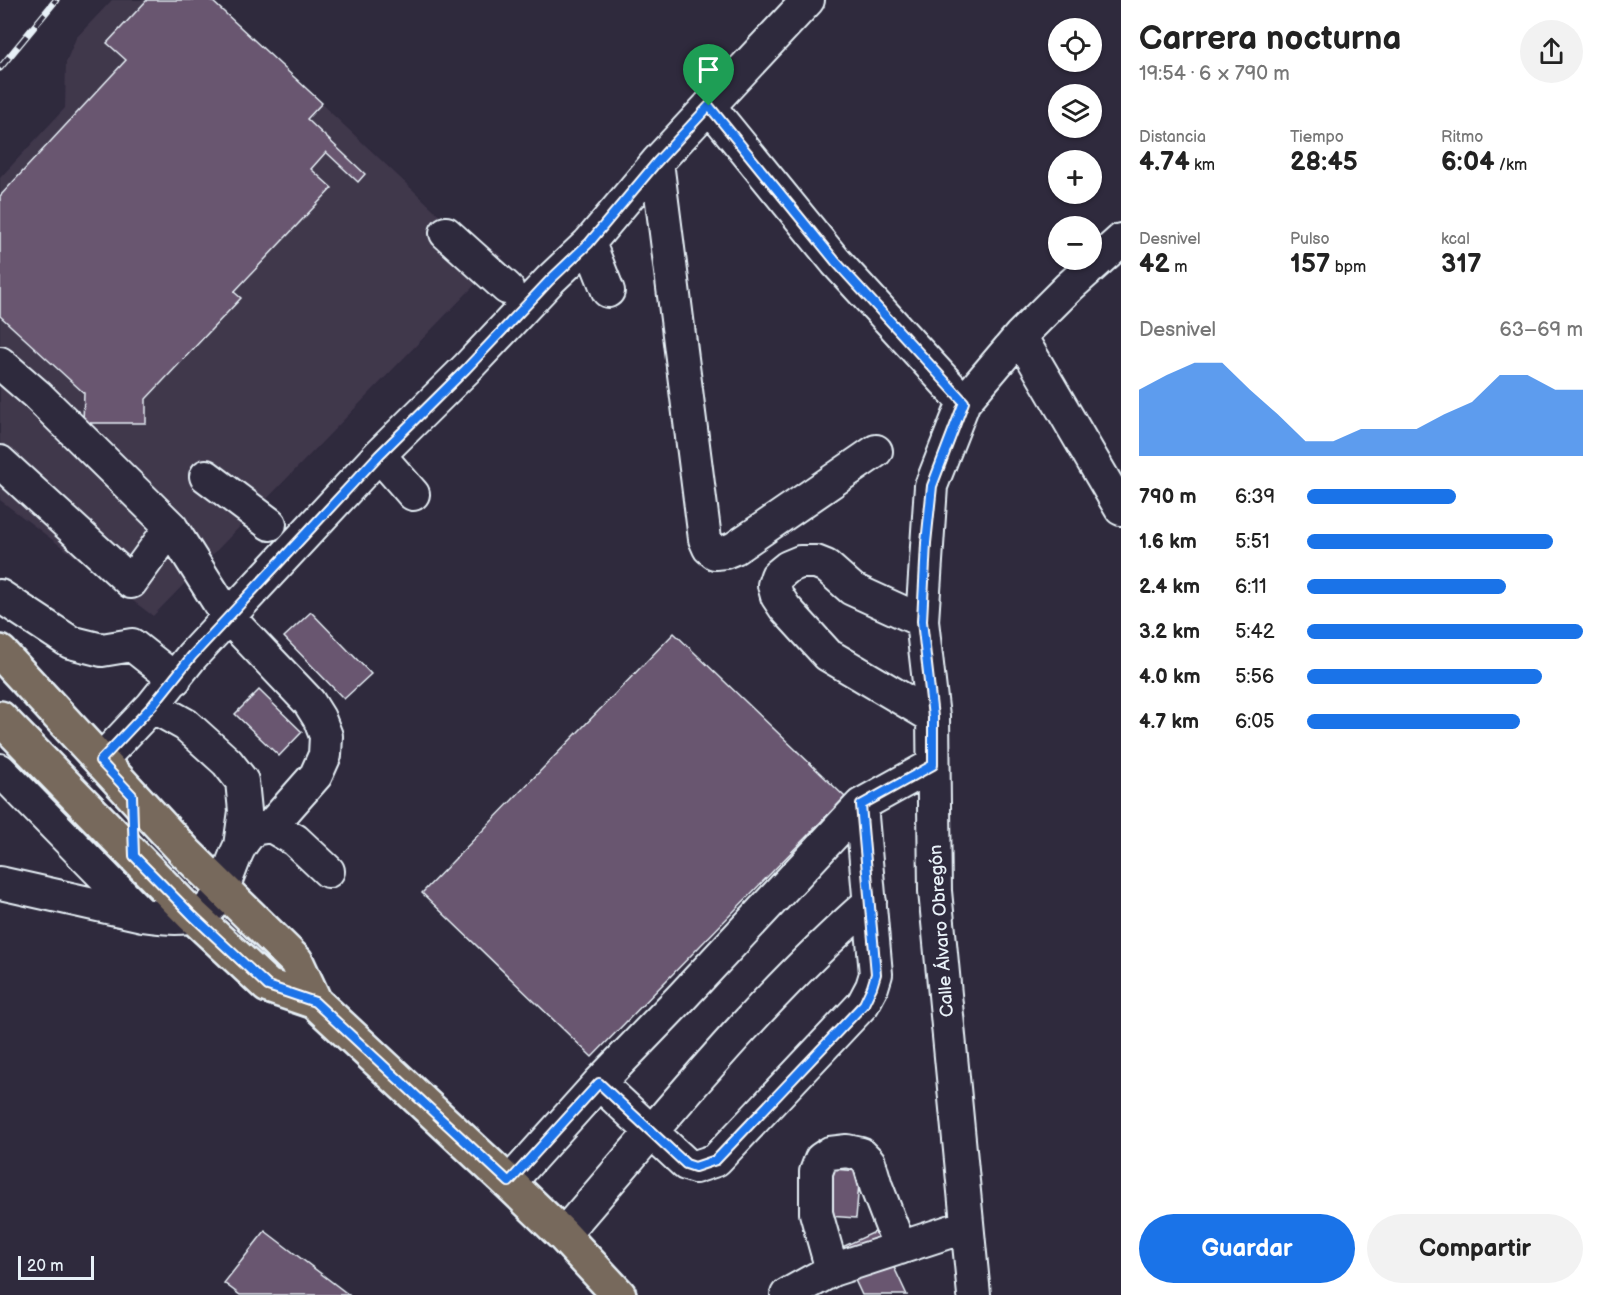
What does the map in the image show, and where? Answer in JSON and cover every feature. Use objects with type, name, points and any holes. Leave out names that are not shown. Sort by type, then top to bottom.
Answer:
[{"type":"main road","points":[[0,652],[222,889],[296,961],[315,1002],[509,1182],[619,1295]]},
{"type":"main road","points":[[0,700],[31,723],[85,776],[105,788],[132,795]]},
{"type":"main road","points":[[0,718],[193,916],[268,986],[315,1002]]},
{"type":"main road","points":[[132,795],[134,856]]},
{"type":"street","points":[[100,761],[152,706],[192,656],[379,455],[589,243],[657,162],[808,0]]},
{"type":"street","points":[[709,106],[836,262],[964,402]]},
{"type":"street","points":[[657,162],[705,539],[709,548],[715,554],[735,548],[876,452]]},
{"type":"street","points":[[446,233],[507,288]]},
{"type":"street","name":"Calle Álvaro Obregón","points":[[974,1295],[934,891],[933,717],[922,621],[932,486],[964,402],[1020,336],[1069,286],[1121,240]]},
{"type":"street","points":[[589,243],[608,291]]},
{"type":"street","points":[[1020,336],[1121,509]]},
{"type":"street","points":[[0,363],[37,394],[171,527],[228,617],[309,702],[319,718],[326,736],[325,754],[316,775],[271,826],[253,829],[240,846]]},
{"type":"street","points":[[379,455],[413,494]]},
{"type":"street","points":[[0,462],[131,582],[171,527]]},
{"type":"street","points":[[206,476],[270,524]]},
{"type":"street","points":[[922,621],[852,589],[826,566],[816,562],[800,562],[788,567],[777,576],[774,585],[777,596],[785,608],[828,655],[933,717]]},
{"type":"street","points":[[0,596],[70,642],[102,650],[132,645],[175,679]]},
{"type":"street","points":[[0,883],[142,915],[193,916],[204,911],[222,889],[240,846],[245,812],[242,781],[227,762],[186,725],[152,706]]},
{"type":"street","points":[[509,1182],[861,805],[933,765]]},
{"type":"street","points":[[0,770],[142,915]]},
{"type":"street","points":[[599,1083],[686,1164],[695,1167],[716,1160],[864,1004],[876,974],[861,805]]},
{"type":"street","points":[[271,826],[295,840],[328,871]]},
{"type":"street","points":[[563,1235],[650,1131],[746,1024],[819,949],[870,902]]},
{"type":"street","points":[[832,1270],[816,1213],[816,1172],[821,1159],[830,1153],[861,1154],[869,1162],[900,1248]]},
{"type":"street","points":[[787,1295],[832,1270],[967,1226]]},
{"type":"shaded area","points":[[112,0],[211,0],[449,224],[503,256],[153,616],[0,500],[0,178],[65,108],[66,62],[76,38]]},
{"type":"building","points":[[147,0],[211,0],[322,103],[307,119],[365,174],[358,182],[326,152],[311,169],[332,188],[234,292],[241,298],[146,399],[146,423],[83,423],[84,393],[0,316],[0,196],[126,60],[107,43]]},
{"type":"building","points":[[311,612],[371,674],[344,699],[284,637]]},
{"type":"building","points":[[674,633],[845,797],[592,1057],[422,893]]},
{"type":"building","points":[[259,690],[302,732],[279,756],[235,714]]},
{"type":"building","points":[[832,1169],[860,1171],[856,1218],[829,1216]]},
{"type":"building","points":[[265,1231],[349,1295],[240,1295],[224,1283]]},
{"type":"building","points":[[877,1231],[907,1295],[862,1295],[840,1248]]},
{"type":"railway","points":[[0,68],[56,0]]},
{"type":"route","points":[[709,106],[836,262],[964,402],[932,486],[926,543],[922,621],[933,717],[933,765],[861,805],[876,974],[864,1004],[716,1160],[695,1167],[686,1164],[599,1083],[509,1182],[315,1002],[268,986],[193,916],[134,856],[132,795],[100,761],[152,706],[192,656],[379,455],[589,243],[657,162],[709,106]]}]
